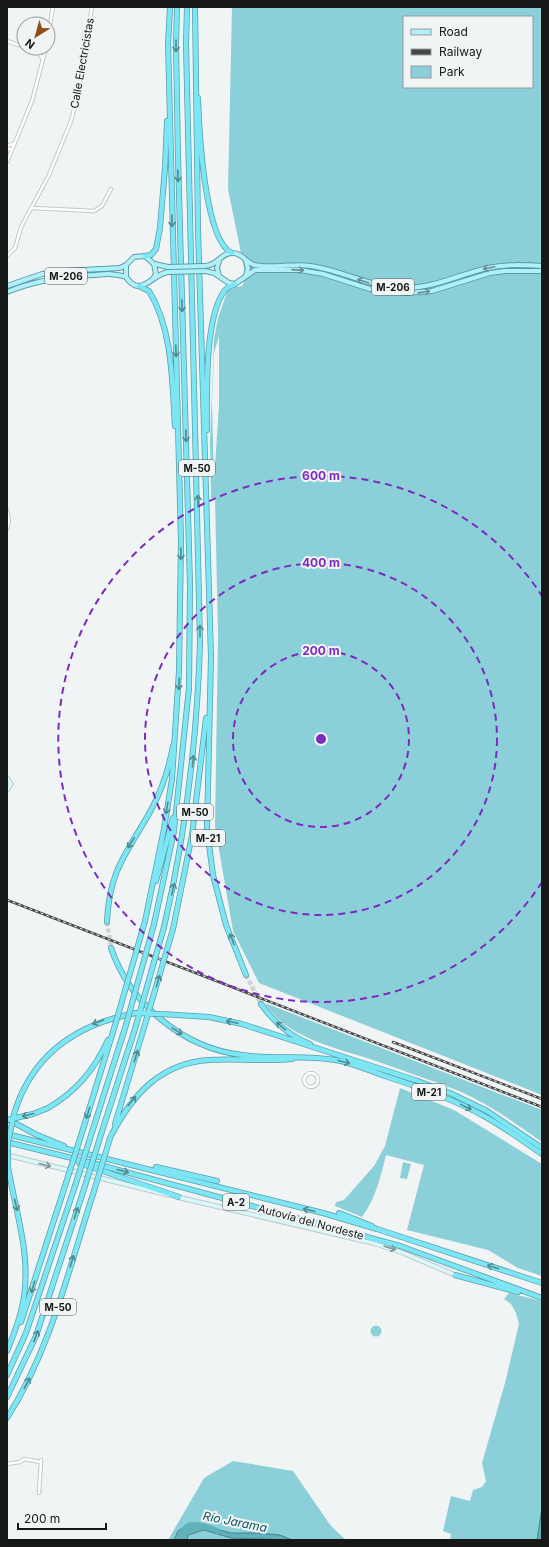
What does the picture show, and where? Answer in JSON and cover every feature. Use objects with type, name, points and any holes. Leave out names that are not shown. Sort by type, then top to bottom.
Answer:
[{"type":"highway","name":"M-50","points":[[7,1352],[25,1310],[115,1024],[144,921],[164,829],[174,764],[181,624],[168,42],[170,7]]},
{"type":"highway","name":"M-50","points":[[7,1375],[26,1333],[75,1186],[126,1025],[154,924],[170,855],[176,811],[189,688],[190,643],[178,157],[176,44],[177,7]]},
{"type":"highway","name":"M-50","points":[[7,1397],[36,1336],[135,1029],[164,927],[182,840],[191,780],[196,734],[200,643],[186,52],[187,7]]},
{"type":"highway","name":"M-50","points":[[7,1417],[30,1377],[47,1338],[94,1191],[173,929],[192,835],[209,694],[211,642],[194,34],[195,7]]},
{"type":"highway","points":[[194,34],[201,143],[209,207],[214,228],[219,239],[225,248],[232,253]]},
{"type":"highway","points":[[145,256],[154,253],[160,228],[166,153],[168,42]]},
{"type":"highway","points":[[206,477],[210,346],[212,328],[222,295],[227,288],[235,284]]},
{"type":"highway","points":[[139,286],[149,290],[153,296],[167,340],[179,487]]},
{"type":"highway","name":"M-21","points":[[209,694],[207,829],[213,875],[226,925],[246,975]]},
{"type":"highway","points":[[107,922],[107,903],[118,864],[159,793],[167,772],[176,728]]},
{"type":"highway","points":[[144,921],[176,811]]},
{"type":"highway","name":"M-21","points":[[111,948],[116,963],[134,992],[160,1019],[186,1036],[213,1048],[241,1055],[322,1058],[346,1063],[400,1081],[462,1105],[484,1116],[516,1136],[542,1155]]},
{"type":"highway","name":"M-21","points":[[261,1004],[277,1024],[306,1042],[461,1098],[487,1111],[542,1148]]},
{"type":"highway","name":"M-21","points":[[7,1352],[22,1308],[26,1269],[23,1233],[8,1167],[8,1142],[14,1114],[22,1093],[36,1068],[54,1048],[92,1024],[111,1018],[136,1013],[209,1017],[242,1024],[336,1054]]},
{"type":"highway","points":[[7,1119],[33,1114],[48,1108],[73,1091],[86,1078],[101,1054],[115,1024]]},
{"type":"highway","points":[[111,1134],[134,1098],[162,1074],[173,1068],[193,1062],[210,1060],[269,1061],[305,1057]]},
{"type":"highway","points":[[7,1119],[35,1134],[80,1152]]},
{"type":"highway","name":"Autovía del Nordeste","points":[[7,1134],[138,1166],[377,1229],[542,1283]]},
{"type":"highway","name":"Autovía del Nordeste","points":[[7,1142],[96,1164],[400,1246],[541,1297]]},
{"type":"highway","points":[[45,1152],[179,1197]]},
{"type":"highway","points":[[138,1166],[147,1166],[217,1181]]},
{"type":"highway","points":[[339,1213],[368,1223],[377,1229]]},
{"type":"highway","points":[[455,1275],[532,1294]]},
{"type":"main road","name":"M-206","points":[[232,253],[237,253],[254,265],[311,266],[377,285],[396,288],[430,285],[505,265],[542,266]]},
{"type":"main road","points":[[139,286],[146,285],[162,273],[205,269],[214,265],[223,256],[232,253]]},
{"type":"main road","name":"M-206","points":[[7,286],[42,274],[62,271],[120,268],[126,265],[134,257],[145,256]]},
{"type":"main road","points":[[145,256],[154,264],[168,267],[205,269],[219,276],[224,281],[235,284]]},
{"type":"main road","points":[[245,259],[248,269],[246,276]]},
{"type":"main road","points":[[219,261],[217,268],[219,276]]},
{"type":"main road","points":[[153,279],[156,274],[154,264]]},
{"type":"main road","points":[[126,265],[126,277]]},
{"type":"main road","name":"M-206","points":[[235,284],[246,276],[259,270],[300,270],[323,274],[370,289],[407,294],[432,291],[490,273],[505,270],[542,271]]},
{"type":"main road","name":"M-206","points":[[7,292],[42,280],[62,276],[112,274],[126,277],[133,284],[139,286]]},
{"type":"main road","points":[[7,778],[11,784],[7,790]]},
{"type":"main road","points":[[7,1155],[373,1243],[401,1252],[455,1275]]},
{"type":"street","name":"Calle Electricistas","points":[[7,256],[15,248],[21,228],[33,208],[49,175],[71,121],[79,90],[92,7]]},
{"type":"street","points":[[41,56],[44,62]]},
{"type":"street","points":[[7,162],[32,101],[44,56]]},
{"type":"street","points":[[7,147],[15,143]]},
{"type":"street","points":[[7,147],[12,150]]},
{"type":"street","points":[[7,152],[9,157]]},
{"type":"street","points":[[33,208],[94,211],[102,206],[111,189]]},
{"type":"street","points":[[7,510],[9,522],[7,529]]},
{"type":"street","points":[[310,1073],[316,1075],[318,1080],[317,1084],[311,1086],[307,1085],[305,1076],[310,1073]]},
{"type":"street","points":[[7,1464],[20,1462],[24,1459],[41,1461],[38,1493]]},
{"type":"green space","points":[[232,7],[542,7],[542,1095],[259,983],[233,931],[215,826],[218,635],[215,498],[211,498],[210,443],[214,339],[218,318],[227,292],[230,288],[242,286],[246,278],[228,189]],"holes":[[[219,336],[219,405],[214,480],[212,402],[214,353]]]},
{"type":"green space","points":[[265,1003],[542,1110],[542,1142],[491,1108],[459,1091],[373,1060],[328,1046],[299,1033],[286,1025]]},
{"type":"green space","points":[[400,1088],[454,1110],[542,1164],[542,1276],[518,1268],[488,1250],[407,1230],[424,1165],[386,1155],[380,1179],[371,1203],[362,1217],[335,1206],[336,1202],[344,1200],[374,1166],[385,1146]]},
{"type":"green space","points":[[403,1162],[411,1164],[407,1179],[400,1178]]},
{"type":"green space","points":[[509,1293],[542,1301],[542,1540],[450,1540],[451,1534],[443,1531],[451,1496],[470,1501],[473,1490],[482,1487],[486,1481],[482,1463],[505,1383],[519,1324],[516,1313],[511,1304],[504,1299]]},
{"type":"green space","points":[[374,1326],[378,1326],[380,1327],[380,1335],[374,1336],[371,1333],[371,1329]]},
{"type":"green space","points":[[233,1461],[293,1471],[331,1526],[346,1540],[168,1540],[204,1478]]},
{"type":"shaded area","points":[[542,1508],[542,1540],[537,1540]]},
{"type":"shaded area","points":[[202,1525],[231,1533],[280,1535],[292,1540],[231,1538],[204,1530],[188,1535],[187,1540],[174,1540],[178,1531],[185,1527]]},
{"type":"waterway","name":"Río Jarama","points":[[179,1540],[185,1528],[191,1525],[203,1526],[217,1531]]},
{"type":"tunnel","points":[[107,922],[111,948]]},
{"type":"tunnel","points":[[246,975],[261,1004]]},
{"type":"railway","points":[[7,900],[542,1107]]},
{"type":"railway","points":[[393,1042],[542,1099]]}]
